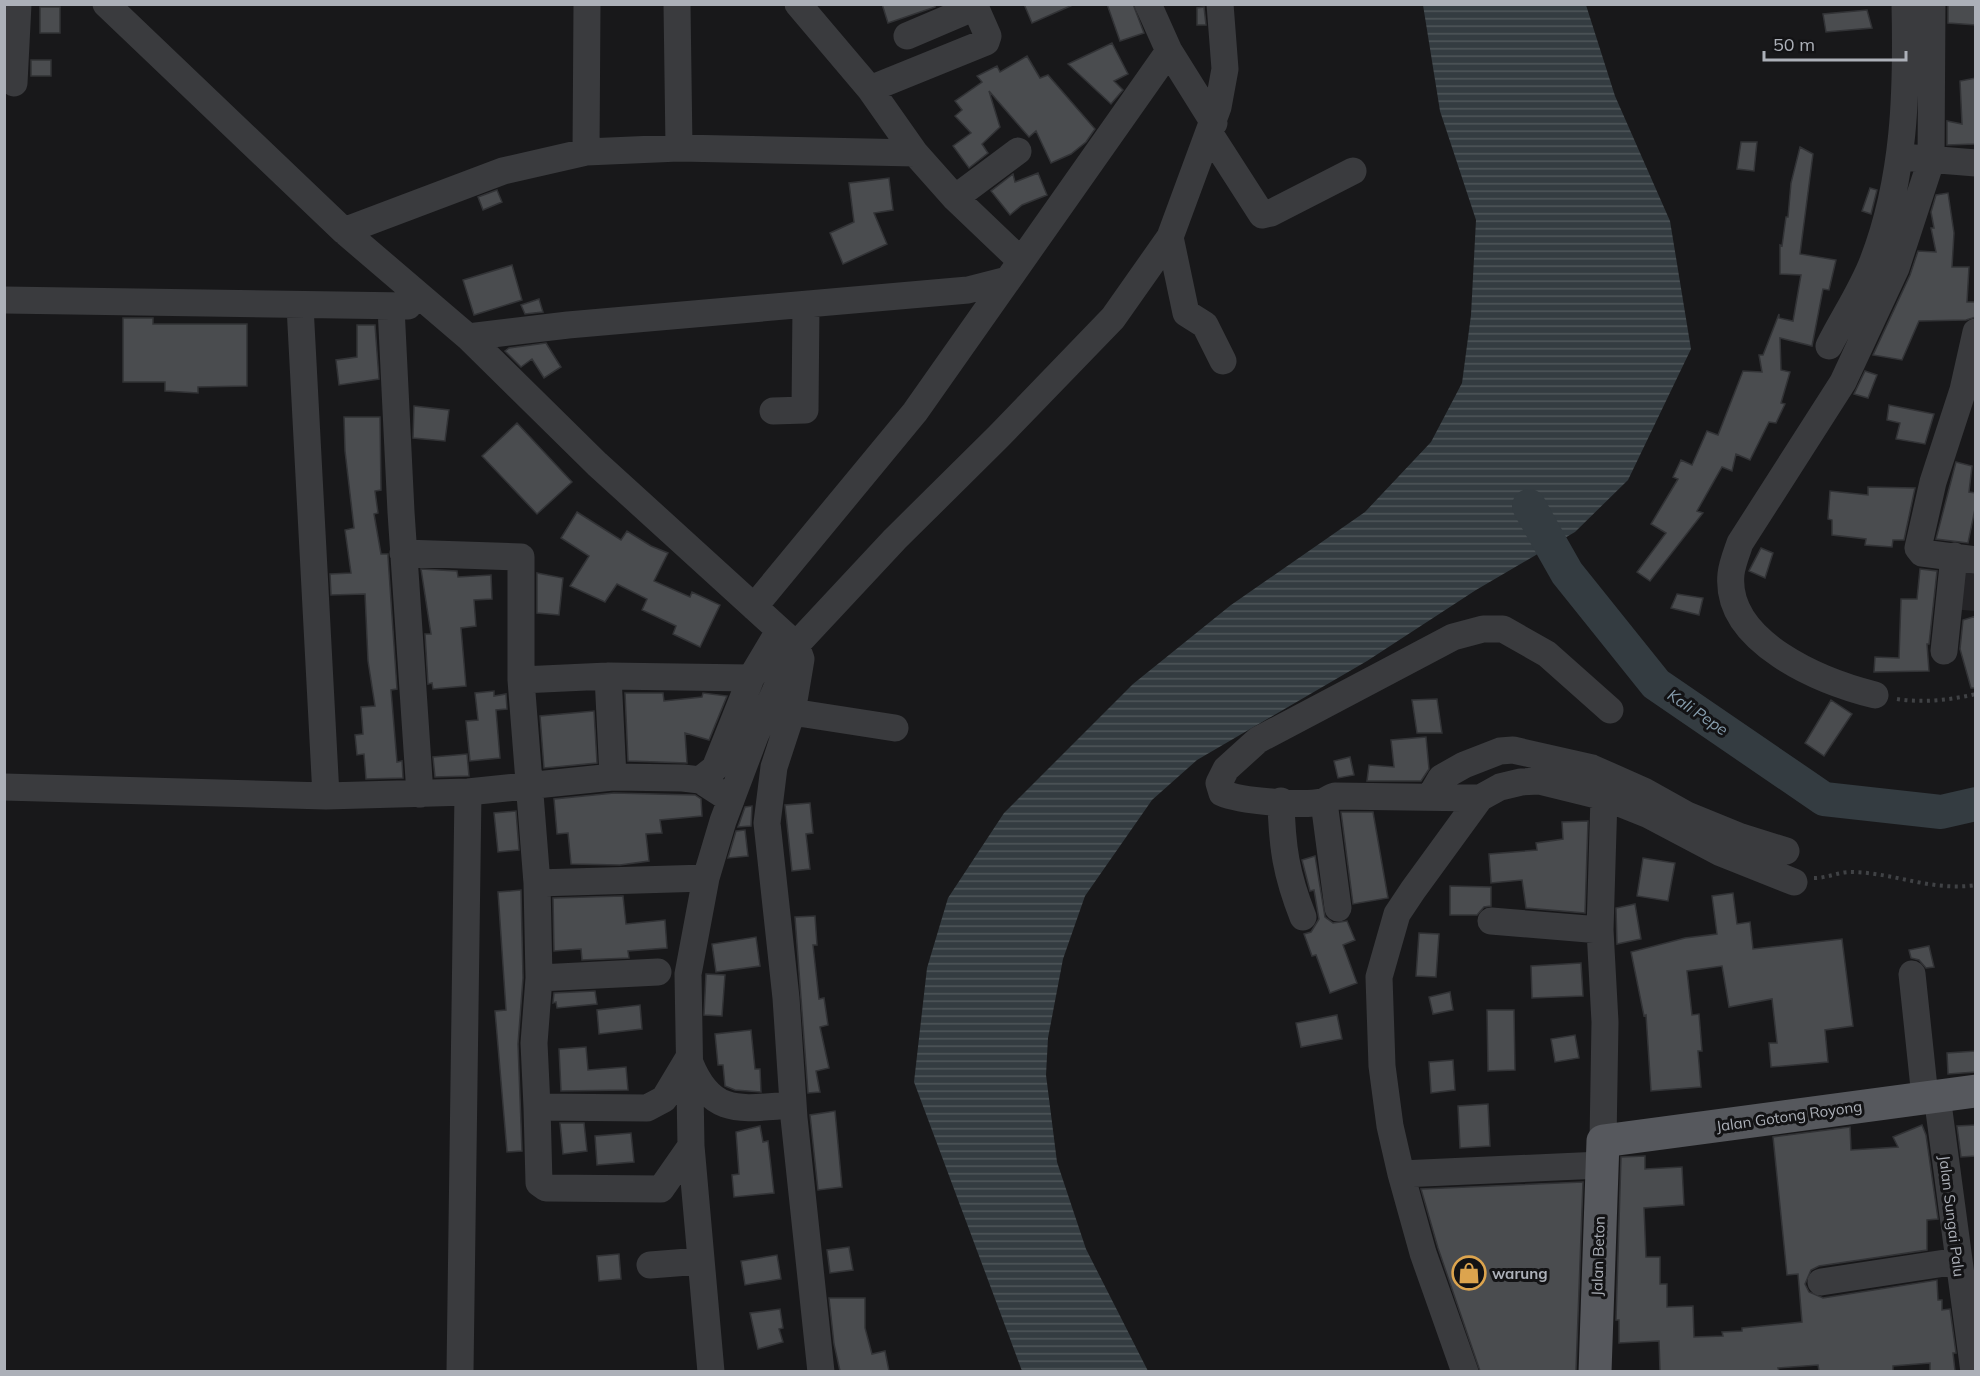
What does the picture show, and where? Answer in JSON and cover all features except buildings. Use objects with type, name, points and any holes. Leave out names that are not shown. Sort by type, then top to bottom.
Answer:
[{"type":"main road","name":"Jalan Gotong Royong","points":[[1602,1153],[1976,1091]]},
{"type":"main road","name":"Jalan Beton","points":[[1595,1371],[1602,1153]]},
{"type":"street","points":[[14,83],[18,4]]},
{"type":"street","points":[[106,4],[344,231],[468,337],[597,464],[787,638],[801,659],[792,712],[774,767],[767,823],[821,1371]]},
{"type":"street","points":[[586,152],[587,4]]},
{"type":"street","points":[[677,4],[679,148]]},
{"type":"street","points":[[798,4],[870,89],[915,153],[1014,271]]},
{"type":"street","points":[[1148,4],[1169,51],[1262,215],[1271,213],[1353,171]]},
{"type":"street","points":[[700,780],[715,768],[751,678],[787,638],[895,539],[998,437],[1113,318],[1170,237],[1212,128],[1225,69],[1220,4]]},
{"type":"street","points":[[1828,346],[1872,263],[1901,156],[1907,78],[1905,4]]},
{"type":"street","points":[[1875,696],[1817,677],[1787,659],[1757,636],[1743,620],[1734,602],[1731,574],[1740,543],[1857,356],[1896,268],[1931,161],[1932,4]]},
{"type":"street","points":[[870,89],[986,42],[988,36],[974,6],[907,36]]},
{"type":"street","points":[[754,607],[915,412],[1169,51]]},
{"type":"street","points":[[344,231],[503,171],[586,152],[679,148],[915,153]]},
{"type":"street","points":[[955,198],[1018,151]]},
{"type":"street","points":[[1901,156],[1931,161],[1976,163]]},
{"type":"street","points":[[1170,237],[1186,313],[1205,325],[1223,361]]},
{"type":"street","points":[[468,337],[568,325],[968,290],[1014,271]]},
{"type":"street","points":[[4,300],[115,299],[300,306],[431,305]]},
{"type":"street","points":[[773,411],[805,410],[806,304]]},
{"type":"street","points":[[300,306],[326,796]]},
{"type":"street","points":[[391,307],[403,553],[420,794]]},
{"type":"street","points":[[1944,651],[1965,558],[1922,553],[1918,548],[1933,483],[1969,391],[1976,332]]},
{"type":"street","points":[[403,553],[521,557],[521,680],[537,883],[539,978],[534,1043],[539,1183],[546,1188],[661,1189],[691,1146]]},
{"type":"street","points":[[1480,798],[1335,796],[1324,802],[1281,801],[1233,798],[1222,793],[1219,783],[1226,769],[1258,740],[1453,637],[1483,629],[1503,629],[1547,654],[1610,710]]},
{"type":"street","points":[[711,1371],[691,1146],[688,974],[706,878],[787,638]]},
{"type":"street","points":[[521,680],[608,676],[751,678]]},
{"type":"street","points":[[608,676],[613,777]]},
{"type":"street","points":[[792,712],[896,728]]},
{"type":"street","points":[[1430,797],[1441,778],[1464,765],[1500,751],[1513,750],[1592,768],[1644,791],[1687,815],[1786,851]]},
{"type":"street","points":[[4,787],[326,796],[468,792],[613,777],[700,780],[731,800]]},
{"type":"street","points":[[1465,1371],[1423,1253],[1390,1126],[1382,1066],[1379,977],[1397,914],[1480,798],[1500,787],[1539,781],[1604,797],[1649,815],[1721,853],[1794,882]]},
{"type":"street","points":[[460,1371],[468,792]]},
{"type":"street","points":[[1401,1174],[1602,1153],[1605,1022],[1600,930],[1604,797]]},
{"type":"street","points":[[1281,801],[1282,847],[1290,883],[1303,917]]},
{"type":"street","points":[[1324,802],[1338,908]]},
{"type":"street","points":[[537,883],[706,878]]},
{"type":"street","points":[[1491,921],[1600,930]]},
{"type":"street","points":[[539,978],[658,972]]},
{"type":"street","name":"Jalan Sungai Palu","points":[[1912,974],[1974,1371]]},
{"type":"street","points":[[688,1059],[698,1082],[706,1093],[721,1104],[735,1109],[793,1105]]},
{"type":"street","points":[[537,1107],[647,1108],[657,1105],[664,1099],[688,1059]]},
{"type":"street","points":[[650,1265],[701,1261]]},
{"type":"street","points":[[1821,1282],[1958,1261]]},
{"type":"path","points":[[1875,696],[1910,701],[1955,699],[1976,694]]},
{"type":"path","points":[[1794,882],[1798,878],[1829,878],[1852,872],[1936,886],[1976,885]]},
{"type":"shaded area","points":[[1423,5],[1586,5],[1615,96],[1670,221],[1691,349],[1628,480],[1575,532],[1476,590],[1367,661],[1197,760],[1152,800],[1085,896],[1063,959],[1048,1038],[1046,1075],[1057,1162],[1086,1249],[1148,1371],[1022,1371],[914,1082],[927,968],[948,898],[1004,813],[1133,684],[1231,605],[1365,512],[1431,442],[1462,383],[1471,315],[1476,220],[1440,111]]},
{"type":"shaded area","points":[[1956,563],[1975,566],[1975,611],[1950,609]]},
{"type":"waterway","name":"Kali Pepe","points":[[1529,506],[1567,573],[1656,684],[1824,799],[1941,812],[1976,804]]},
{"type":"place","name":"warung","points":[[1469,1273]]}]
